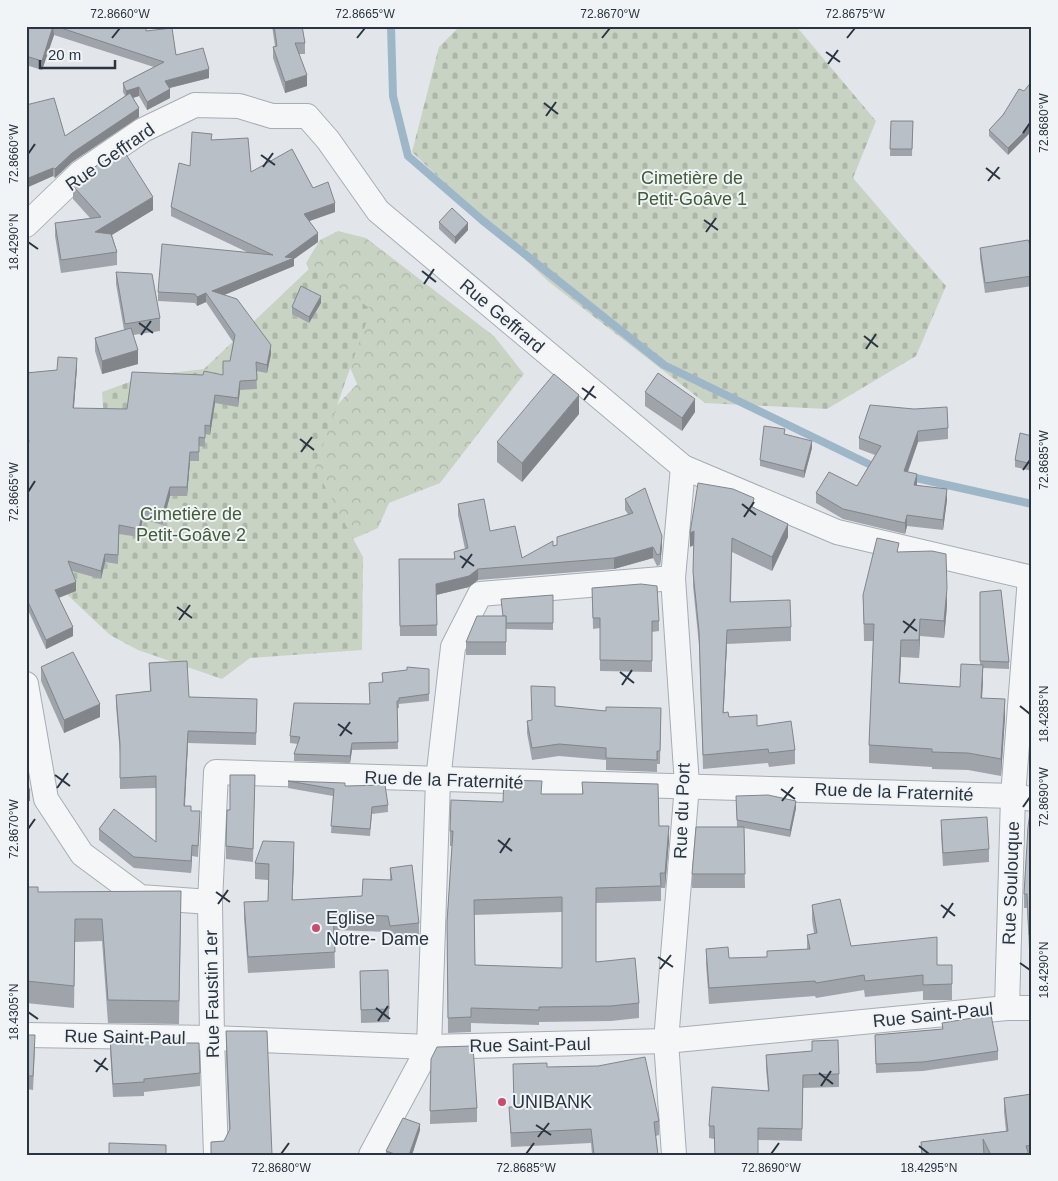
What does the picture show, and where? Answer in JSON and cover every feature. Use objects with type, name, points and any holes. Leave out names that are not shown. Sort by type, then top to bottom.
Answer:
[{"type":"street","name":"Rue Geffrard","points":[[26,225],[80,174],[143,130],[195,105],[239,106],[272,116],[308,116],[328,140],[378,211],[683,468],[837,532],[1031,578]]},
{"type":"street","name":"Rue du Port","points":[[674,1155],[666,1041],[686,785],[673,578],[683,468]]},
{"type":"street","points":[[371,1155],[429,1047],[438,780],[453,647],[480,594],[673,578]]},
{"type":"street","name":"Rue Soulouque","points":[[1007,1008],[1022,798],[1031,578]]},
{"type":"street","points":[[26,684],[46,799],[82,854],[140,897],[210,902]]},
{"type":"street","name":"Rue de la Fraternité","points":[[216,772],[438,780],[686,785],[1022,798]]},
{"type":"street","name":"Rue Faustin 1er","points":[[216,772],[210,902],[216,1155]]},
{"type":"street","name":"Rue Saint-Paul","points":[[26,1036],[212,1038],[429,1047],[666,1041],[1007,1008],[1032,1008]]},
{"type":"green space","name":"Cimetière de Petit-Goâve 1","points":[[460,26],[796,26],[876,121],[853,178],[946,286],[916,356],[827,409],[705,403],[549,282],[412,152],[439,47]]},
{"type":"green space","points":[[338,231],[366,238],[494,336],[524,374],[440,483],[389,503],[378,528],[337,546],[287,458],[357,384],[306,263],[320,240]]},
{"type":"green space","name":"Cimetière de Petit-Goâve 2","points":[[310,268],[371,309],[315,468],[363,557],[362,650],[250,658],[222,679],[138,650],[110,635],[59,587],[104,419],[102,392],[146,376],[204,369]]},
{"type":"building","points":[[26,26],[53,26],[42,61],[26,56]]},
{"type":"building","points":[[55,26],[146,26],[146,31],[172,28],[176,55],[203,48],[209,69],[165,81],[170,89],[147,102],[139,87],[126,91],[123,83],[164,62]]},
{"type":"building","points":[[274,26],[302,26],[305,43],[295,43],[307,75],[285,82],[273,47],[277,46]]},
{"type":"building","points":[[1032,81],[1032,124],[1008,148],[989,130],[1003,115],[1019,89],[1024,91]]},
{"type":"building","points":[[130,93],[139,108],[72,153],[55,169],[53,168],[26,179],[26,105],[54,98],[65,136]]},
{"type":"building","points":[[891,121],[913,121],[912,149],[890,149]]},
{"type":"building","points":[[192,132],[212,134],[211,140],[248,138],[251,172],[292,149],[313,188],[328,182],[335,203],[304,214],[318,233],[285,257],[294,258],[212,291],[237,299],[271,345],[267,365],[256,362],[257,380],[240,381],[238,398],[215,395],[210,426],[205,425],[205,438],[199,437],[199,452],[190,452],[187,487],[170,487],[162,516],[143,510],[139,529],[119,525],[118,555],[105,554],[101,571],[68,561],[76,582],[55,590],[73,627],[46,640],[28,602],[26,602],[26,461],[29,440],[26,440],[26,373],[57,370],[58,357],[77,358],[73,408],[127,409],[132,372],[203,375],[204,371],[223,375],[223,361],[230,361],[235,335],[206,293],[197,297],[195,294],[158,292],[162,244],[273,255],[171,207],[179,163],[190,166]]},
{"type":"building","points":[[122,148],[153,197],[95,232],[111,234],[117,252],[61,260],[55,223],[101,217],[73,186],[89,171]]},
{"type":"building","points":[[452,208],[468,223],[455,237],[439,222]]},
{"type":"building","points":[[1028,240],[1032,248],[1032,276],[985,283],[980,248]]},
{"type":"building","points":[[116,272],[152,274],[160,318],[125,324]]},
{"type":"building","points":[[301,286],[321,296],[309,317],[292,307]]},
{"type":"building","points":[[131,328],[138,350],[102,361],[95,338]]},
{"type":"building","points":[[658,373],[695,399],[682,418],[645,392]]},
{"type":"building","points":[[554,374],[579,395],[522,463],[497,442]]},
{"type":"building","points":[[870,405],[914,409],[947,407],[948,428],[918,431],[904,471],[917,474],[914,485],[947,489],[943,520],[907,515],[905,523],[843,509],[816,493],[829,472],[857,486],[881,446],[859,438]]},
{"type":"building","points":[[764,426],[785,429],[784,434],[812,441],[804,471],[760,460]]},
{"type":"building","points":[[1020,433],[1032,436],[1032,464],[1015,460]]},
{"type":"building","points":[[698,483],[733,489],[754,498],[752,507],[788,524],[772,557],[732,538],[730,602],[790,600],[791,627],[727,630],[723,713],[728,712],[729,717],[757,715],[757,726],[791,721],[795,750],[769,753],[768,749],[703,755],[699,631],[693,572],[694,531],[690,533]]},
{"type":"building","points":[[645,488],[662,536],[660,554],[657,555],[653,547],[614,558],[478,569],[469,576],[436,584],[437,625],[400,626],[399,559],[455,559],[454,552],[468,548],[458,504],[484,499],[490,531],[515,526],[522,558],[553,541],[553,546],[557,545],[557,537],[633,513],[625,499]]},
{"type":"building","points":[[877,538],[899,543],[897,552],[932,551],[946,554],[947,588],[944,621],[920,619],[919,640],[901,640],[899,683],[960,687],[961,664],[983,665],[981,698],[1005,699],[1001,759],[968,753],[932,752],[932,749],[869,745],[874,624],[864,624],[863,595]]},
{"type":"building","points":[[641,584],[657,586],[659,621],[652,621],[652,661],[600,660],[600,618],[593,618],[592,588]]},
{"type":"building","points":[[1001,590],[1009,662],[980,661],[980,592]]},
{"type":"building","points":[[553,595],[553,623],[506,623],[506,616],[503,616],[501,599]]},
{"type":"building","points":[[477,616],[506,616],[506,642],[466,642]]},
{"type":"building","points":[[73,652],[100,704],[64,720],[41,667]]},
{"type":"building","points":[[187,661],[189,697],[257,699],[256,733],[188,731],[184,806],[191,806],[191,811],[200,811],[198,846],[192,845],[191,861],[134,857],[99,829],[114,809],[156,842],[156,776],[120,778],[120,744],[116,695],[151,691],[149,663]]},
{"type":"building","points":[[407,667],[429,669],[429,694],[399,698],[399,701],[397,701],[398,742],[352,743],[350,756],[294,754],[300,737],[290,736],[294,703],[370,704],[369,683],[383,682],[382,673],[407,670]]},
{"type":"building","points":[[531,686],[555,687],[555,706],[606,711],[606,707],[661,708],[660,751],[657,751],[657,760],[606,758],[606,748],[559,744],[532,748],[527,721],[532,720]]},
{"type":"building","points":[[230,775],[255,775],[253,849],[226,846],[227,810],[230,810]]},
{"type":"building","points":[[26,780],[30,791],[26,792]]},
{"type":"building","points":[[504,780],[542,781],[541,794],[583,794],[582,782],[658,784],[659,826],[669,826],[665,873],[660,873],[661,886],[596,888],[596,962],[635,958],[639,1003],[611,1006],[539,1007],[539,1010],[471,1008],[471,1017],[448,1018],[447,922],[453,831],[450,831],[451,800],[503,802]],"holes":[[[562,897],[562,968],[475,965],[474,900]]]},
{"type":"building","points":[[288,781],[345,783],[345,786],[385,785],[388,805],[372,807],[370,829],[331,826],[334,789]]},
{"type":"building","points":[[768,795],[796,801],[790,830],[737,820],[736,796]]},
{"type":"building","points":[[1032,798],[1032,935],[1029,935],[1027,894],[1024,894],[1028,827]]},
{"type":"building","points":[[987,817],[989,849],[943,853],[941,820]]},
{"type":"building","points":[[696,827],[744,827],[745,874],[692,874]]},
{"type":"building","points":[[263,841],[294,842],[292,900],[362,896],[363,879],[392,880],[390,868],[412,865],[419,923],[390,926],[388,916],[333,914],[335,952],[248,957],[244,902],[268,901],[269,864],[255,863]]},
{"type":"building","points":[[26,887],[38,887],[38,892],[181,891],[179,1001],[108,1000],[102,919],[75,919],[74,986],[26,981]]},
{"type":"building","points":[[840,899],[851,946],[937,937],[937,965],[952,965],[952,984],[923,985],[923,975],[865,981],[864,975],[816,983],[815,981],[709,988],[706,949],[728,947],[729,958],[767,957],[767,951],[810,949],[807,935],[817,933],[812,905]]},
{"type":"building","points":[[388,970],[389,1009],[361,1010],[360,971]]},
{"type":"building","points":[[991,1015],[998,1051],[923,1062],[876,1064],[875,1035],[943,1029],[942,1023]]},
{"type":"building","points":[[226,1031],[267,1031],[272,1155],[211,1155],[211,1142],[224,1141],[230,1129]]},
{"type":"building","points":[[26,1035],[35,1035],[33,1076],[26,1076]]},
{"type":"building","points":[[110,1037],[179,1038],[178,1043],[199,1043],[200,1073],[144,1079],[144,1082],[113,1084]]},
{"type":"building","points":[[838,1040],[839,1074],[803,1075],[802,1129],[758,1128],[758,1155],[715,1155],[714,1126],[709,1126],[712,1087],[769,1091],[766,1055],[812,1051],[812,1041]]},
{"type":"building","points":[[473,1046],[477,1108],[430,1111],[431,1059],[437,1047]]},
{"type":"building","points":[[645,1057],[659,1121],[654,1122],[658,1155],[594,1155],[591,1129],[511,1133],[509,1107],[514,1107],[513,1064],[547,1063],[547,1067],[598,1066]]},
{"type":"building","points":[[1032,1094],[1032,1145],[1026,1146],[1029,1155],[991,1155],[983,1139],[984,1155],[922,1155],[921,1142],[1008,1131],[1004,1098]]},
{"type":"building","points":[[403,1118],[420,1124],[409,1155],[398,1155],[386,1151]]},
{"type":"building","points":[[109,1143],[166,1145],[166,1155],[109,1155]]},
{"type":"waterway","points":[[391,26],[393,96],[408,156],[482,220],[664,365],[879,469]]},
{"type":"waterway","points":[[907,476],[1032,504]]},
{"type":"place","name":"Eglise Notre- Dame","points":[[316,928]]},
{"type":"place","name":"UNIBANK","points":[[502,1102]]}]
